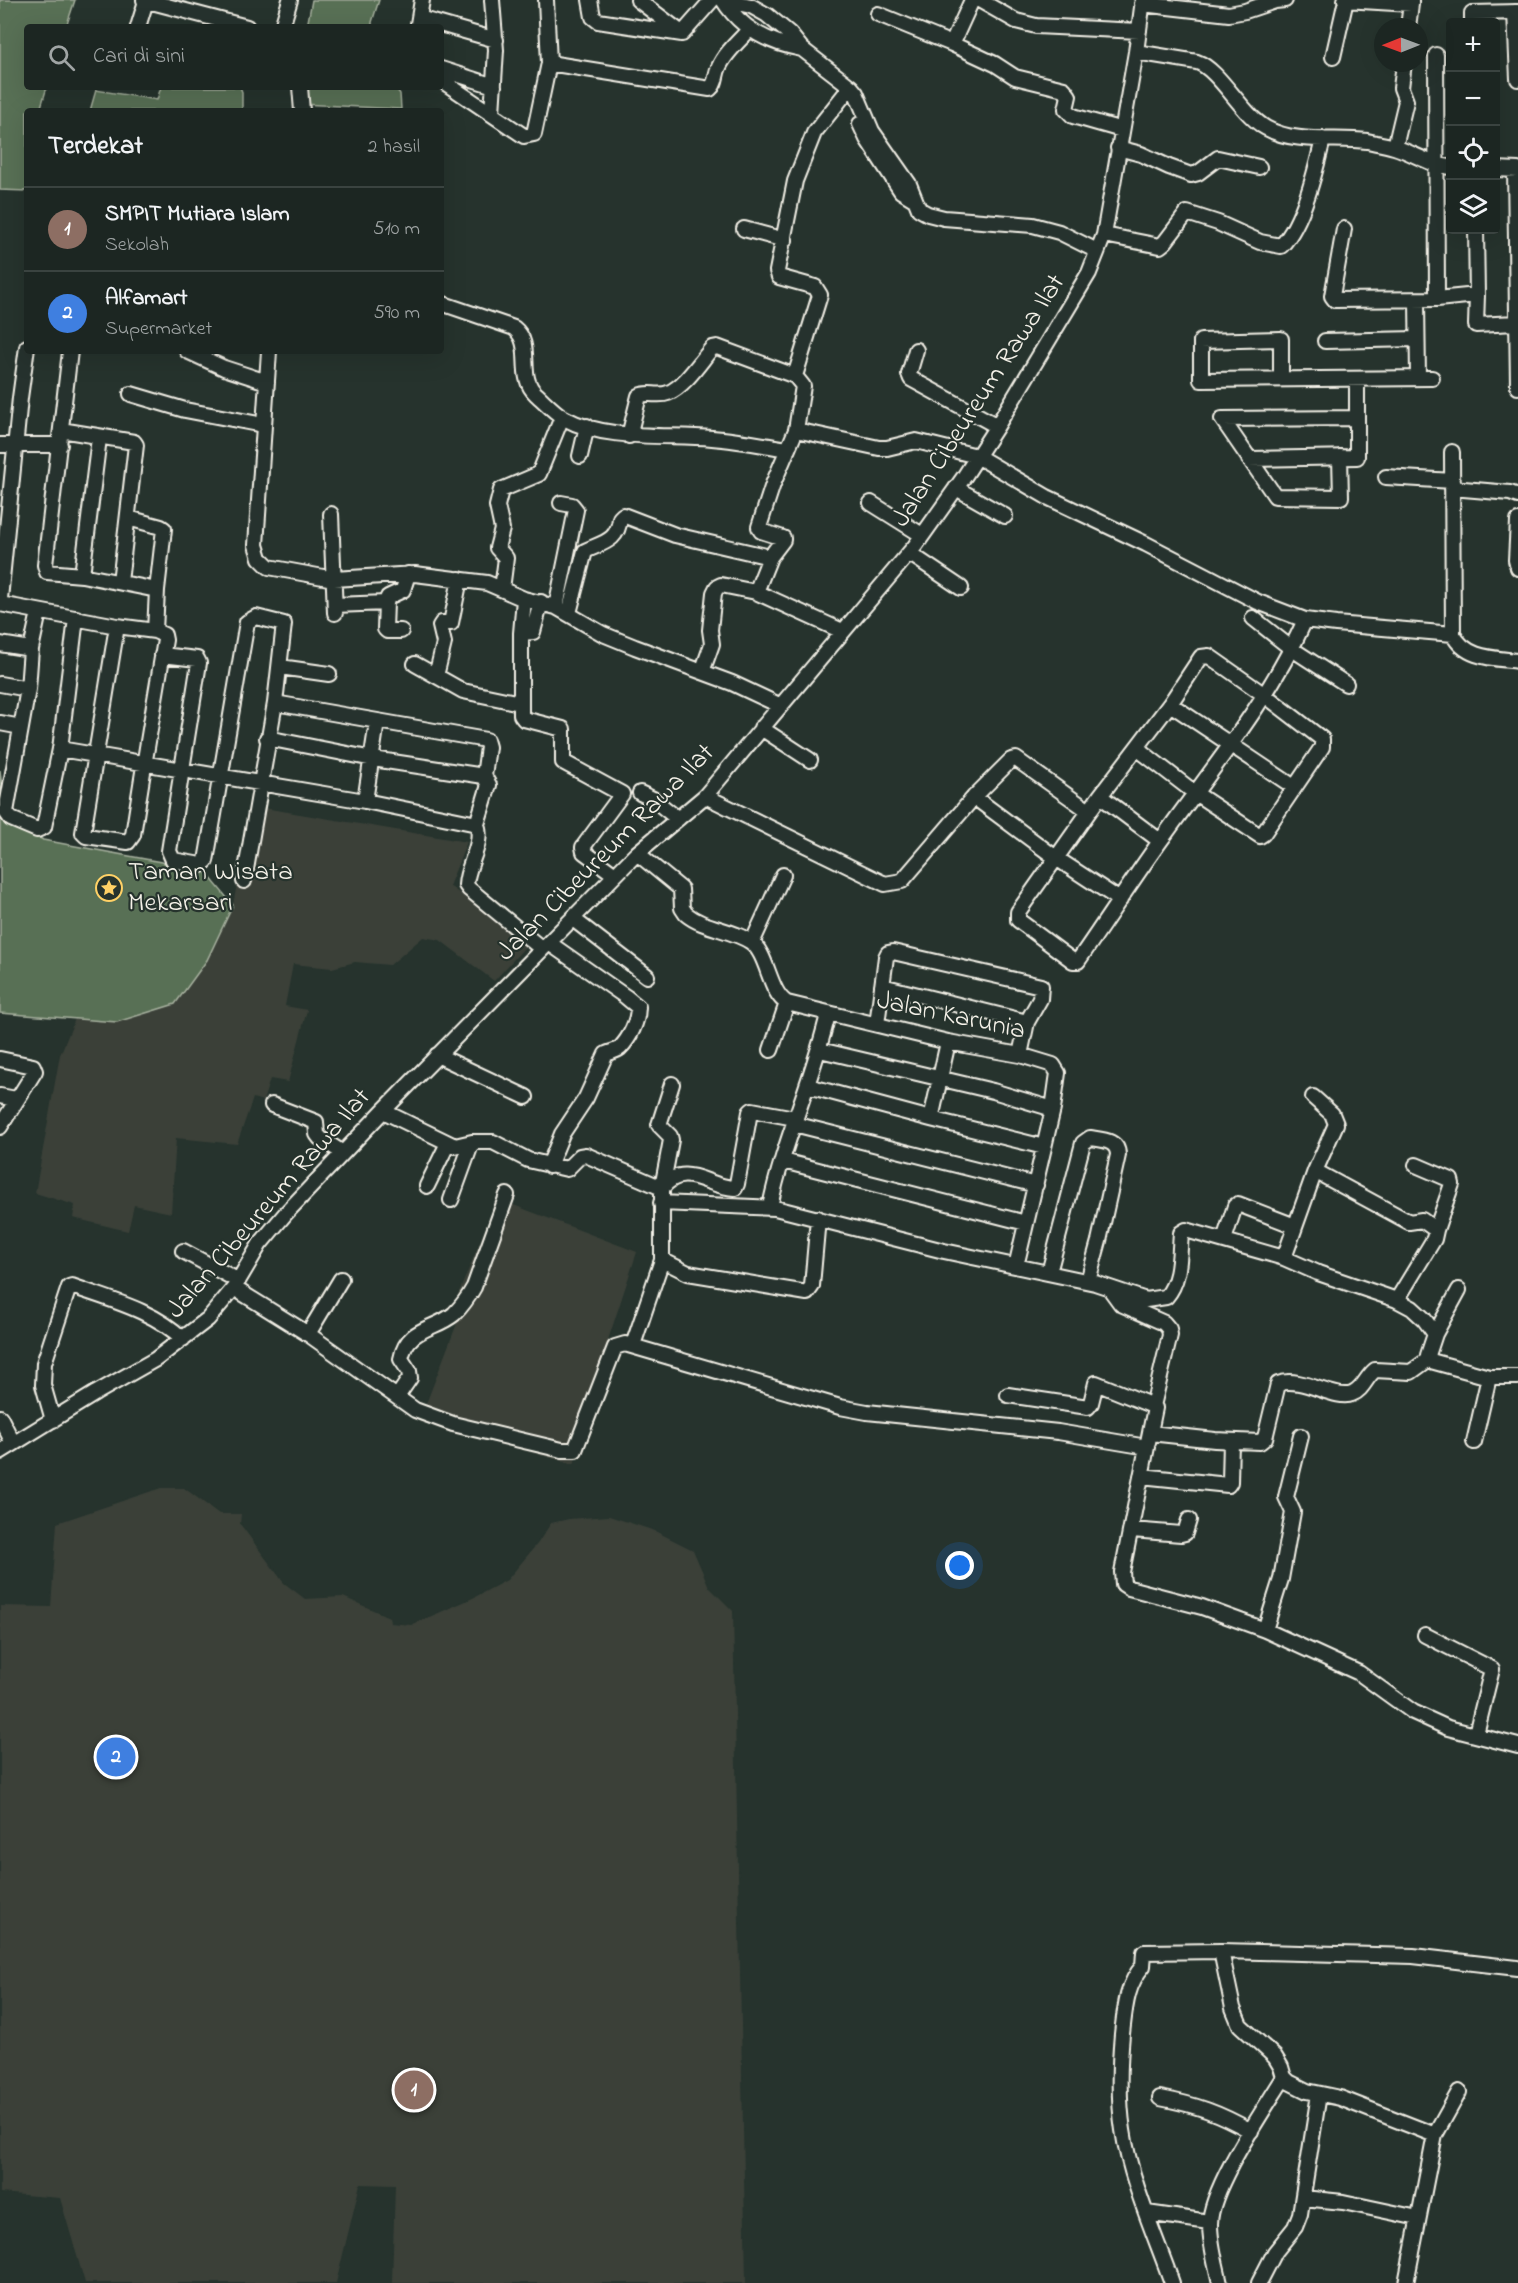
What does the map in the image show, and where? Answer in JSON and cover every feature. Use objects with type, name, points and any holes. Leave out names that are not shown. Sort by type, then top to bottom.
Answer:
[{"type":"street","points":[[139,24],[145,0],[236,24]]},
{"type":"street","points":[[283,24],[290,0]]},
{"type":"street","points":[[418,22],[422,0]]},
{"type":"street","points":[[492,0],[496,40],[492,113]]},
{"type":"street","points":[[444,82],[524,136],[534,134],[549,63],[546,0]]},
{"type":"street","points":[[590,0],[593,17],[598,21],[682,34]]},
{"type":"street","points":[[638,0],[682,34]]},
{"type":"street","points":[[682,34],[712,0]]},
{"type":"street","points":[[723,0],[733,15],[749,30],[783,46],[801,49]]},
{"type":"street","points":[[723,0],[751,6],[767,15],[790,34],[801,49],[856,93],[872,131],[909,184],[919,209],[944,218],[1033,225],[1059,232],[1097,251]]},
{"type":"street","points":[[952,44],[972,0]]},
{"type":"street","points":[[979,0],[1016,21],[1036,26],[1139,31]]},
{"type":"street","points":[[1142,2],[1229,14],[1275,0],[1285,0]]},
{"type":"street","points":[[1333,57],[1345,0],[1411,2],[1409,18]]},
{"type":"street","name":"Jalan Cibeureum Rawa Ilat","points":[[0,1452],[156,1359],[208,1319],[236,1284],[260,1244],[383,1111],[637,853],[705,796],[779,705],[909,553],[997,426],[1089,273],[1104,235],[1136,52],[1142,2]]},
{"type":"street","points":[[1472,18],[1472,13],[1517,12],[1518,79]]},
{"type":"street","points":[[878,14],[952,44],[995,64],[1015,77],[1064,89],[1069,96],[1066,109],[1073,116],[1122,130]]},
{"type":"street","points":[[444,28],[496,40]]},
{"type":"street","points":[[549,63],[710,89],[713,87],[719,68],[726,56],[749,30]]},
{"type":"street","points":[[1136,52],[1206,65],[1233,97],[1267,129],[1287,135],[1365,141],[1395,147],[1444,166]]},
{"type":"street","points":[[1436,55],[1444,166],[1437,299]]},
{"type":"street","points":[[444,70],[494,86]]},
{"type":"street","points":[[1395,147],[1406,101],[1401,88],[1403,72]]},
{"type":"street","points":[[795,376],[820,295],[815,287],[779,277],[777,271],[795,181],[814,133],[847,87]]},
{"type":"street","points":[[300,90],[302,108]]},
{"type":"street","points":[[1104,235],[1160,246],[1187,213],[1218,223],[1260,242],[1281,246],[1294,227],[1313,180],[1323,139]]},
{"type":"street","points":[[1118,148],[1142,154],[1191,175],[1198,173],[1218,158],[1259,167]]},
{"type":"street","points":[[1500,170],[1516,170],[1518,387]]},
{"type":"street","points":[[744,229],[785,240]]},
{"type":"street","points":[[1344,229],[1332,296],[1335,300],[1417,300],[1477,295]]},
{"type":"street","points":[[1476,234],[1476,325],[1516,322]]},
{"type":"street","points":[[1281,379],[1281,339],[1201,341],[1201,380],[1425,378],[1417,339],[1417,300]]},
{"type":"street","points":[[444,304],[514,328],[519,332],[525,348],[526,380],[529,387],[562,417],[587,426],[629,436],[711,438],[788,449]]},
{"type":"street","points":[[1324,341],[1417,339]]},
{"type":"street","points":[[629,436],[639,396],[644,393],[665,394],[677,388],[712,348],[722,348],[795,376],[803,386],[796,430],[766,503],[759,527],[761,531],[783,538],[783,542],[770,557],[756,592]]},
{"type":"street","points":[[916,350],[909,374],[911,379],[997,426]]},
{"type":"street","points":[[26,354],[0,602],[39,612],[164,634],[165,640],[132,840],[125,842],[86,836],[83,829],[117,626]]},
{"type":"street","points":[[70,354],[46,569],[49,573],[82,575],[157,590]]},
{"type":"street","points":[[193,354],[208,362],[267,382]]},
{"type":"street","points":[[269,354],[256,545],[260,558],[269,567],[334,579],[408,574],[487,583],[524,599],[555,607],[603,634],[732,683],[779,705]]},
{"type":"street","points":[[1249,459],[1357,457],[1357,378]]},
{"type":"street","points":[[131,394],[185,410],[263,425]]},
{"type":"street","points":[[502,589],[506,558],[497,548],[502,529],[497,506],[501,490],[539,474],[562,417]]},
{"type":"street","points":[[1340,457],[1341,497],[1275,496],[1222,419],[1357,418]]},
{"type":"street","points":[[580,456],[587,426]]},
{"type":"street","points":[[61,430],[134,442],[136,445],[120,582]]},
{"type":"street","points":[[796,430],[879,448],[916,441],[977,456],[1047,497],[1146,544],[1258,602],[1305,620],[1453,634]]},
{"type":"street","points":[[82,575],[99,438]]},
{"type":"street","points":[[0,444],[60,445]]},
{"type":"street","points":[[1452,452],[1453,634],[1457,643],[1469,652],[1483,657],[1518,661]]},
{"type":"street","points":[[1386,477],[1452,484],[1518,496]]},
{"type":"street","points":[[956,488],[1005,516]]},
{"type":"street","points":[[555,607],[576,510],[572,505],[561,503]]},
{"type":"street","points":[[871,503],[922,535]]},
{"type":"street","points":[[331,514],[335,609],[386,603]]},
{"type":"street","points":[[569,613],[585,551],[614,536],[619,530],[620,518],[623,515],[675,535],[770,557]]},
{"type":"street","points":[[128,518],[164,529],[155,631]]},
{"type":"street","points":[[1518,521],[1516,560],[1518,568]]},
{"type":"street","points":[[909,553],[961,588]]},
{"type":"street","points":[[401,631],[385,629],[386,603],[388,597],[403,590],[408,574]]},
{"type":"street","points":[[436,676],[444,643],[440,626],[442,623],[451,623],[460,579]]},
{"type":"street","points":[[702,672],[712,644],[710,630],[714,592],[722,585],[756,592],[842,631]]},
{"type":"street","points":[[524,599],[520,711],[524,719],[563,729],[563,762],[622,794],[583,847],[585,852],[615,875]]},
{"type":"street","points":[[521,633],[533,632],[541,602]]},
{"type":"street","points":[[39,612],[31,649],[28,689],[6,812],[10,819],[37,830],[44,827],[60,749],[75,618]]},
{"type":"street","points":[[162,655],[197,659],[199,663],[169,851],[173,860],[201,865],[206,861],[247,622],[250,618],[256,617],[283,623],[280,667],[244,881]]},
{"type":"street","points":[[1253,618],[1292,649],[1346,684]]},
{"type":"street","points":[[1138,748],[1196,794],[1260,836],[1322,747],[1322,740],[1266,696],[1209,656],[1204,656],[1138,748],[1089,811],[1017,916],[1018,920],[1073,961],[1078,961],[1160,841],[1196,794],[1266,696],[1305,620]]},
{"type":"street","points":[[0,644],[31,649]]},
{"type":"street","points":[[415,664],[463,691],[520,703]]},
{"type":"street","points":[[280,667],[329,674]]},
{"type":"street","points":[[0,684],[28,689]]},
{"type":"street","points":[[274,703],[486,740],[488,747],[484,776],[489,785],[477,824],[480,832],[466,885],[546,946],[638,1007],[635,1024],[628,1037],[619,1050],[606,1054],[586,1098],[562,1134],[549,1166]]},
{"type":"street","points":[[1170,704],[1294,787]]},
{"type":"street","points":[[365,801],[377,722]]},
{"type":"street","points":[[0,723],[21,727]]},
{"type":"street","points":[[760,728],[810,760]]},
{"type":"street","points":[[267,738],[373,759],[484,776]]},
{"type":"street","points":[[60,749],[365,801],[477,824]]},
{"type":"street","points":[[705,796],[885,884],[902,881],[974,797],[1008,762],[1016,759],[1089,811]]},
{"type":"street","points":[[640,793],[653,799],[678,819]]},
{"type":"street","points":[[1100,796],[1160,841]]},
{"type":"street","points":[[974,797],[1056,858],[1120,900]]},
{"type":"street","points":[[637,853],[681,889],[682,908],[691,918],[752,943],[767,968],[781,999],[787,1003],[771,1050]]},
{"type":"street","points":[[752,943],[783,875]]},
{"type":"street","points":[[573,919],[647,976]]},
{"type":"street","points":[[877,1024],[886,957],[893,951],[1041,986],[1040,999],[1028,1022],[1020,1055]]},
{"type":"street","points":[[882,986],[1028,1022]]},
{"type":"street","name":"Jalan Karunia","points":[[787,1003],[948,1042],[1020,1055],[1053,1065],[1058,1073],[1053,1109]]},
{"type":"street","points":[[772,1203],[795,1121],[820,1050],[828,1014]]},
{"type":"street","points":[[931,1119],[948,1042]]},
{"type":"street","points":[[820,1050],[940,1078],[1053,1109],[1018,1258]]},
{"type":"street","points":[[437,1056],[526,1097]]},
{"type":"street","points":[[0,1059],[34,1067],[35,1073],[16,1099],[0,1127]]},
{"type":"street","points":[[633,1345],[662,1260],[662,1188],[671,1140],[659,1125],[672,1084]]},
{"type":"street","points":[[808,1086],[1044,1147]]},
{"type":"street","points":[[0,1095],[16,1099]]},
{"type":"street","points":[[1284,1258],[1315,1171],[1336,1124],[1332,1114],[1313,1097]]},
{"type":"street","points":[[272,1105],[315,1122],[320,1138],[343,1154]]},
{"type":"street","points":[[662,1188],[674,1178],[691,1176],[735,1188],[753,1110],[1035,1185]]},
{"type":"street","points":[[383,1111],[458,1147],[472,1142],[493,1142],[511,1153],[549,1166],[569,1168],[577,1158],[586,1155],[662,1188]]},
{"type":"street","points":[[1051,1265],[1083,1143],[1090,1138],[1113,1143],[1118,1148],[1118,1155],[1099,1241],[1088,1278]]},
{"type":"street","points":[[451,1200],[472,1142]]},
{"type":"street","points":[[427,1186],[448,1143]]},
{"type":"street","points":[[783,1161],[1026,1223]]},
{"type":"street","points":[[1397,1300],[1434,1239],[1451,1180],[1416,1165]]},
{"type":"street","points":[[1315,1171],[1409,1222],[1422,1220],[1436,1230]]},
{"type":"street","points":[[397,1397],[410,1378],[410,1371],[401,1359],[402,1353],[418,1332],[453,1314],[468,1297],[478,1276],[507,1195]]},
{"type":"street","points":[[661,1203],[772,1203],[1051,1265],[1088,1278],[1110,1289],[1146,1300],[1162,1299],[1171,1291],[1177,1277],[1180,1233],[1186,1230],[1284,1258],[1318,1273],[1397,1300],[1412,1308],[1435,1334]]},
{"type":"street","points":[[772,1203],[818,1218],[944,1251],[1088,1278]]},
{"type":"street","points":[[1224,1240],[1235,1206],[1238,1204],[1295,1226]]},
{"type":"street","points":[[662,1260],[688,1273],[807,1293],[812,1286],[818,1218]]},
{"type":"street","points":[[183,1251],[236,1284],[415,1410],[438,1419],[572,1451],[575,1450],[594,1406],[615,1347],[622,1344],[633,1345],[729,1376],[840,1407],[867,1412],[1148,1440],[1260,1442],[1265,1438],[1278,1384],[1283,1382],[1312,1385],[1347,1395],[1358,1391],[1372,1371],[1411,1372],[1429,1359],[1435,1334],[1459,1290]]},
{"type":"street","points":[[308,1335],[341,1279]]},
{"type":"street","points":[[53,1420],[44,1385],[44,1363],[69,1287],[72,1286],[145,1313],[165,1324],[183,1340]]},
{"type":"street","points":[[1110,1289],[1122,1304],[1164,1323],[1170,1335],[1153,1406],[1155,1408],[1121,1577],[1123,1584],[1129,1588],[1202,1606],[1264,1630],[1359,1672],[1413,1712],[1448,1728],[1518,1746]]},
{"type":"street","points":[[1429,1359],[1489,1377],[1518,1377]]},
{"type":"street","points":[[1474,1442],[1489,1377]]},
{"type":"street","points":[[1008,1395],[1088,1407],[1096,1383],[1153,1406]]},
{"type":"street","points":[[0,1417],[13,1443]]},
{"type":"street","points":[[1264,1630],[1281,1579],[1293,1512],[1286,1497],[1301,1436]]},
{"type":"street","points":[[1142,1476],[1228,1485],[1232,1441]]},
{"type":"street","points":[[1132,1530],[1181,1534],[1185,1533],[1189,1520]]},
{"type":"street","points":[[1425,1635],[1492,1669],[1476,1734]]},
{"type":"street","points":[[1221,1951],[1233,2008],[1240,2025],[1275,2057],[1284,2077],[1297,2087],[1340,2098],[1435,2135]]},
{"type":"street","points":[[1172,2283],[1128,2154],[1120,2105],[1119,2076],[1126,2001],[1135,1973],[1143,1966],[1144,1952],[1221,1951],[1413,1956],[1517,1968]]},
{"type":"street","points":[[1220,2283],[1209,2222],[1220,2186],[1284,2077]]},
{"type":"street","points":[[1406,2283],[1435,2135],[1459,2092]]},
{"type":"street","points":[[1260,2283],[1275,2252],[1295,2228],[1303,2198],[1319,2094]]},
{"type":"street","points":[[1160,2098],[1194,2104],[1222,2115],[1251,2131]]},
{"type":"street","points":[[1303,2198],[1344,2202],[1418,2218]]},
{"type":"street","points":[[1147,2213],[1209,2222]]},
{"type":"shaded area","points":[[252,806],[467,842],[449,886],[510,928],[525,947],[494,981],[440,940],[423,937],[390,965],[355,962],[332,968],[293,964],[285,1006],[307,1010],[288,1082],[270,1079],[263,1101],[253,1098],[237,1144],[176,1138],[171,1213],[134,1205],[128,1231],[73,1218],[75,1205],[35,1193],[60,1055],[75,1019],[117,1022],[175,1004],[207,960],[233,905]]},
{"type":"shaded area","points":[[498,1199],[637,1252],[608,1340],[616,1350],[574,1464],[419,1422],[461,1313],[452,1309]]},
{"type":"shaded area","points":[[161,1488],[184,1488],[219,1514],[241,1514],[240,1524],[284,1583],[305,1599],[343,1597],[389,1617],[390,1623],[411,1625],[473,1598],[507,1580],[538,1543],[551,1523],[569,1519],[609,1516],[655,1531],[693,1550],[709,1587],[733,1611],[746,2283],[392,2283],[395,2185],[360,2184],[336,2283],[85,2283],[60,2198],[0,2193],[0,1606],[51,1607],[57,1523]]},
{"type":"green space","points":[[0,0],[75,0],[67,24],[24,24],[24,90],[46,90],[41,108],[24,108],[24,191],[0,190]]},
{"type":"green space","points":[[312,0],[379,0],[372,24],[308,24]]},
{"type":"green space","points":[[96,90],[157,100],[160,90],[241,90],[242,108],[91,108]]},
{"type":"green space","points":[[297,90],[397,90],[400,94],[401,108],[381,108],[301,104]]},
{"type":"green space","name":"Taman Wisata Mekarsari","points":[[0,770],[5,817],[43,840],[204,870],[233,905],[207,960],[175,1004],[117,1022],[0,1013]]},
{"type":"place","name":"Taman Wisata Mekarsari","points":[[109,888]]},
{"type":"place","name":"Alfamart","points":[[116,1757]]},
{"type":"place","name":"SMPIT Mutiara Islam","points":[[414,2090]]}]
